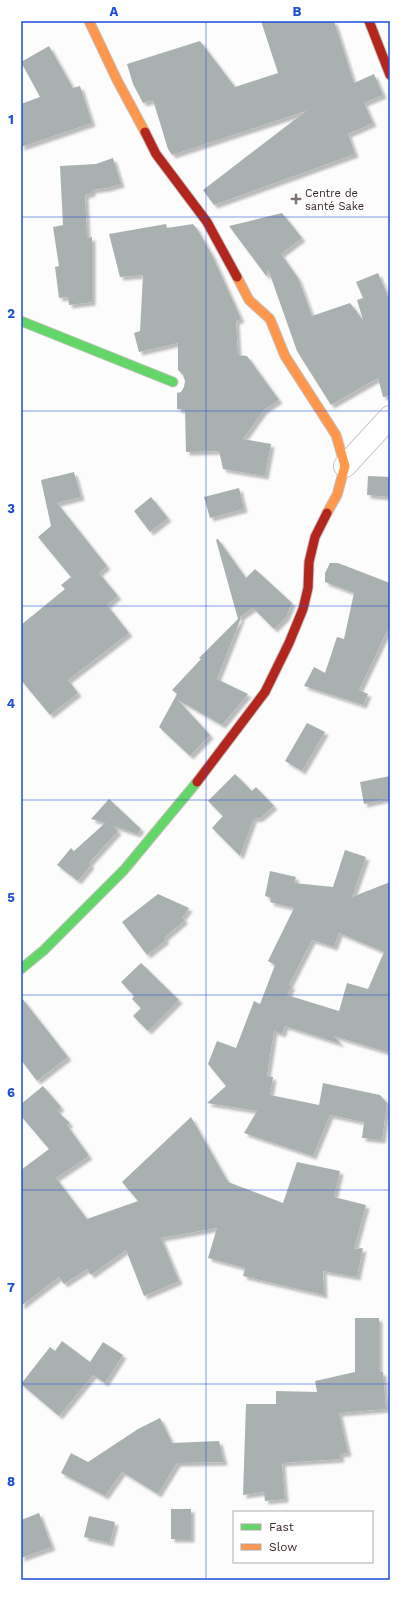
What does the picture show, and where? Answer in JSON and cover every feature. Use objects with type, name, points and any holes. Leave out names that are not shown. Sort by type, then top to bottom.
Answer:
[{"type":"street","points":[[89,21],[117,80],[156,154],[207,222],[223,249],[249,300],[270,319],[284,356],[336,435],[345,466]]},
{"type":"street","points":[[369,21],[390,75]]},
{"type":"street","points":[[21,321],[173,382]]},
{"type":"street","points":[[21,968],[44,950],[124,870],[207,770],[265,692],[289,644],[303,609],[308,588],[309,562],[315,537],[336,495],[345,466],[390,416]]},
{"type":"building","points":[[261,21],[334,21],[354,83],[374,74],[383,95],[364,103],[373,123],[348,134],[355,154],[214,205],[203,190],[306,111],[172,155],[168,149],[153,100],[143,103],[133,84],[127,64],[200,41],[235,87],[278,73]]},
{"type":"building","points":[[49,46],[73,88],[80,86],[92,123],[21,147],[21,104],[40,97],[21,62]]},
{"type":"building","points":[[113,158],[121,184],[92,190],[92,193],[85,195],[87,238],[92,237],[92,302],[69,305],[68,297],[59,298],[55,267],[59,266],[53,227],[63,225],[60,166],[96,164]]},
{"type":"building","points":[[282,213],[302,238],[281,254],[298,278],[312,316],[350,303],[363,320],[357,300],[363,298],[356,282],[378,273],[390,301],[390,396],[383,397],[378,378],[331,405],[297,351],[268,269],[267,277],[229,226]]},
{"type":"building","points":[[166,224],[167,228],[193,224],[197,229],[212,255],[241,319],[236,321],[238,355],[247,356],[279,400],[264,410],[243,439],[271,444],[265,476],[223,469],[219,451],[186,452],[185,410],[177,409],[177,393],[181,392],[185,381],[183,375],[178,370],[178,343],[139,352],[134,333],[140,331],[143,275],[120,277],[109,234]]},
{"type":"building","points":[[74,472],[81,497],[57,503],[107,566],[99,573],[118,596],[107,605],[129,633],[68,680],[78,693],[50,715],[21,680],[21,625],[65,589],[61,585],[71,577],[38,537],[51,526],[41,480]]},
{"type":"building","points":[[368,476],[390,477],[390,497],[367,495]]},
{"type":"building","points":[[239,488],[244,509],[210,518],[204,497]]},
{"type":"building","points":[[151,497],[168,518],[150,532],[134,511]]},
{"type":"building","points":[[218,539],[246,578],[255,569],[292,603],[286,617],[274,629],[253,608],[240,617],[241,618],[217,679],[248,694],[222,725],[178,700],[210,735],[190,756],[159,727],[177,694],[172,690],[201,659],[199,658],[238,619],[216,540]]},
{"type":"building","points":[[330,563],[338,563],[390,583],[390,625],[359,690],[368,694],[363,705],[304,686],[314,667],[325,673],[337,637],[344,639],[354,593],[325,582],[325,573]]},
{"type":"building","points":[[307,723],[325,732],[302,771],[285,761]]},
{"type":"building","points":[[235,774],[252,791],[256,787],[274,806],[260,818],[252,819],[253,820],[240,856],[212,828],[223,816],[208,801]]},
{"type":"building","points":[[390,776],[390,798],[364,804],[360,782]]},
{"type":"building","points":[[109,799],[141,829],[137,834],[113,826],[118,831],[89,863],[91,865],[78,881],[57,865],[71,848],[74,851],[105,823],[91,819]]},
{"type":"building","points":[[345,850],[366,857],[352,897],[390,882],[390,1053],[334,1036],[341,1044],[285,1026],[282,1034],[274,1031],[267,1076],[273,1077],[270,1095],[319,1105],[323,1083],[380,1095],[387,1103],[382,1140],[362,1138],[364,1122],[330,1115],[313,1156],[244,1133],[257,1111],[207,1103],[226,1086],[208,1064],[217,1041],[236,1048],[254,1001],[260,1004],[275,965],[268,961],[294,908],[270,902],[271,898],[265,896],[270,871],[296,877],[294,883],[333,887]],"holes":[[[339,933],[384,952],[368,989],[347,983],[339,1011],[287,995],[292,986],[289,985],[312,940],[334,947]]]},
{"type":"building","points":[[158,894],[189,908],[182,918],[185,920],[164,938],[166,940],[147,955],[122,922]]},
{"type":"building","points":[[141,963],[179,1000],[148,1031],[133,1016],[141,1008],[132,999],[134,996],[121,982]]},
{"type":"building","points":[[21,997],[68,1057],[37,1081],[21,1060]]},
{"type":"building","points":[[43,1086],[61,1107],[57,1111],[70,1123],[67,1125],[89,1156],[56,1178],[87,1219],[138,1201],[122,1182],[191,1117],[228,1182],[283,1203],[297,1162],[340,1171],[334,1197],[366,1205],[354,1249],[363,1248],[357,1277],[323,1271],[324,1295],[243,1276],[245,1268],[208,1258],[217,1228],[161,1238],[179,1281],[144,1296],[126,1250],[91,1275],[87,1269],[64,1284],[59,1277],[21,1306],[21,1170],[49,1149],[21,1116],[21,1104]]},
{"type":"building","points":[[355,1318],[379,1318],[379,1372],[383,1372],[386,1409],[339,1413],[348,1453],[340,1454],[341,1459],[282,1463],[285,1499],[265,1501],[264,1492],[243,1495],[246,1404],[276,1404],[276,1391],[317,1392],[315,1381],[355,1372]]},
{"type":"building","points":[[62,1341],[90,1362],[103,1342],[123,1355],[105,1383],[93,1375],[59,1416],[21,1384],[50,1347],[55,1351]]},
{"type":"building","points":[[160,1418],[172,1443],[219,1441],[224,1462],[177,1463],[158,1494],[122,1472],[105,1496],[61,1473],[71,1453],[88,1462],[138,1429]]},
{"type":"building","points":[[171,1509],[191,1509],[191,1539],[171,1539]]},
{"type":"building","points":[[39,1513],[52,1547],[21,1558],[21,1520]]},
{"type":"building","points":[[89,1516],[115,1522],[110,1543],[84,1537]]},
{"type":"traffic: fast","points":[[21,321],[173,382]]},
{"type":"traffic: fast","points":[[21,969],[44,950],[124,870],[197,782]]},
{"type":"traffic: slow","points":[[89,21],[117,80],[145,132]]},
{"type":"traffic: slow","points":[[237,277],[249,300],[270,319],[285,356],[336,435],[345,466],[337,495],[327,513]]},
{"type":"traffic: jam","points":[[369,21],[390,75]]},
{"type":"traffic: jam","points":[[145,132],[156,154],[207,222],[237,277]]},
{"type":"traffic: jam","points":[[197,782],[265,692],[289,643],[303,609],[308,588],[309,562],[315,537],[327,513]]},
{"type":"place","name":"Centre de santé Sake","points":[[296,199]]}]
